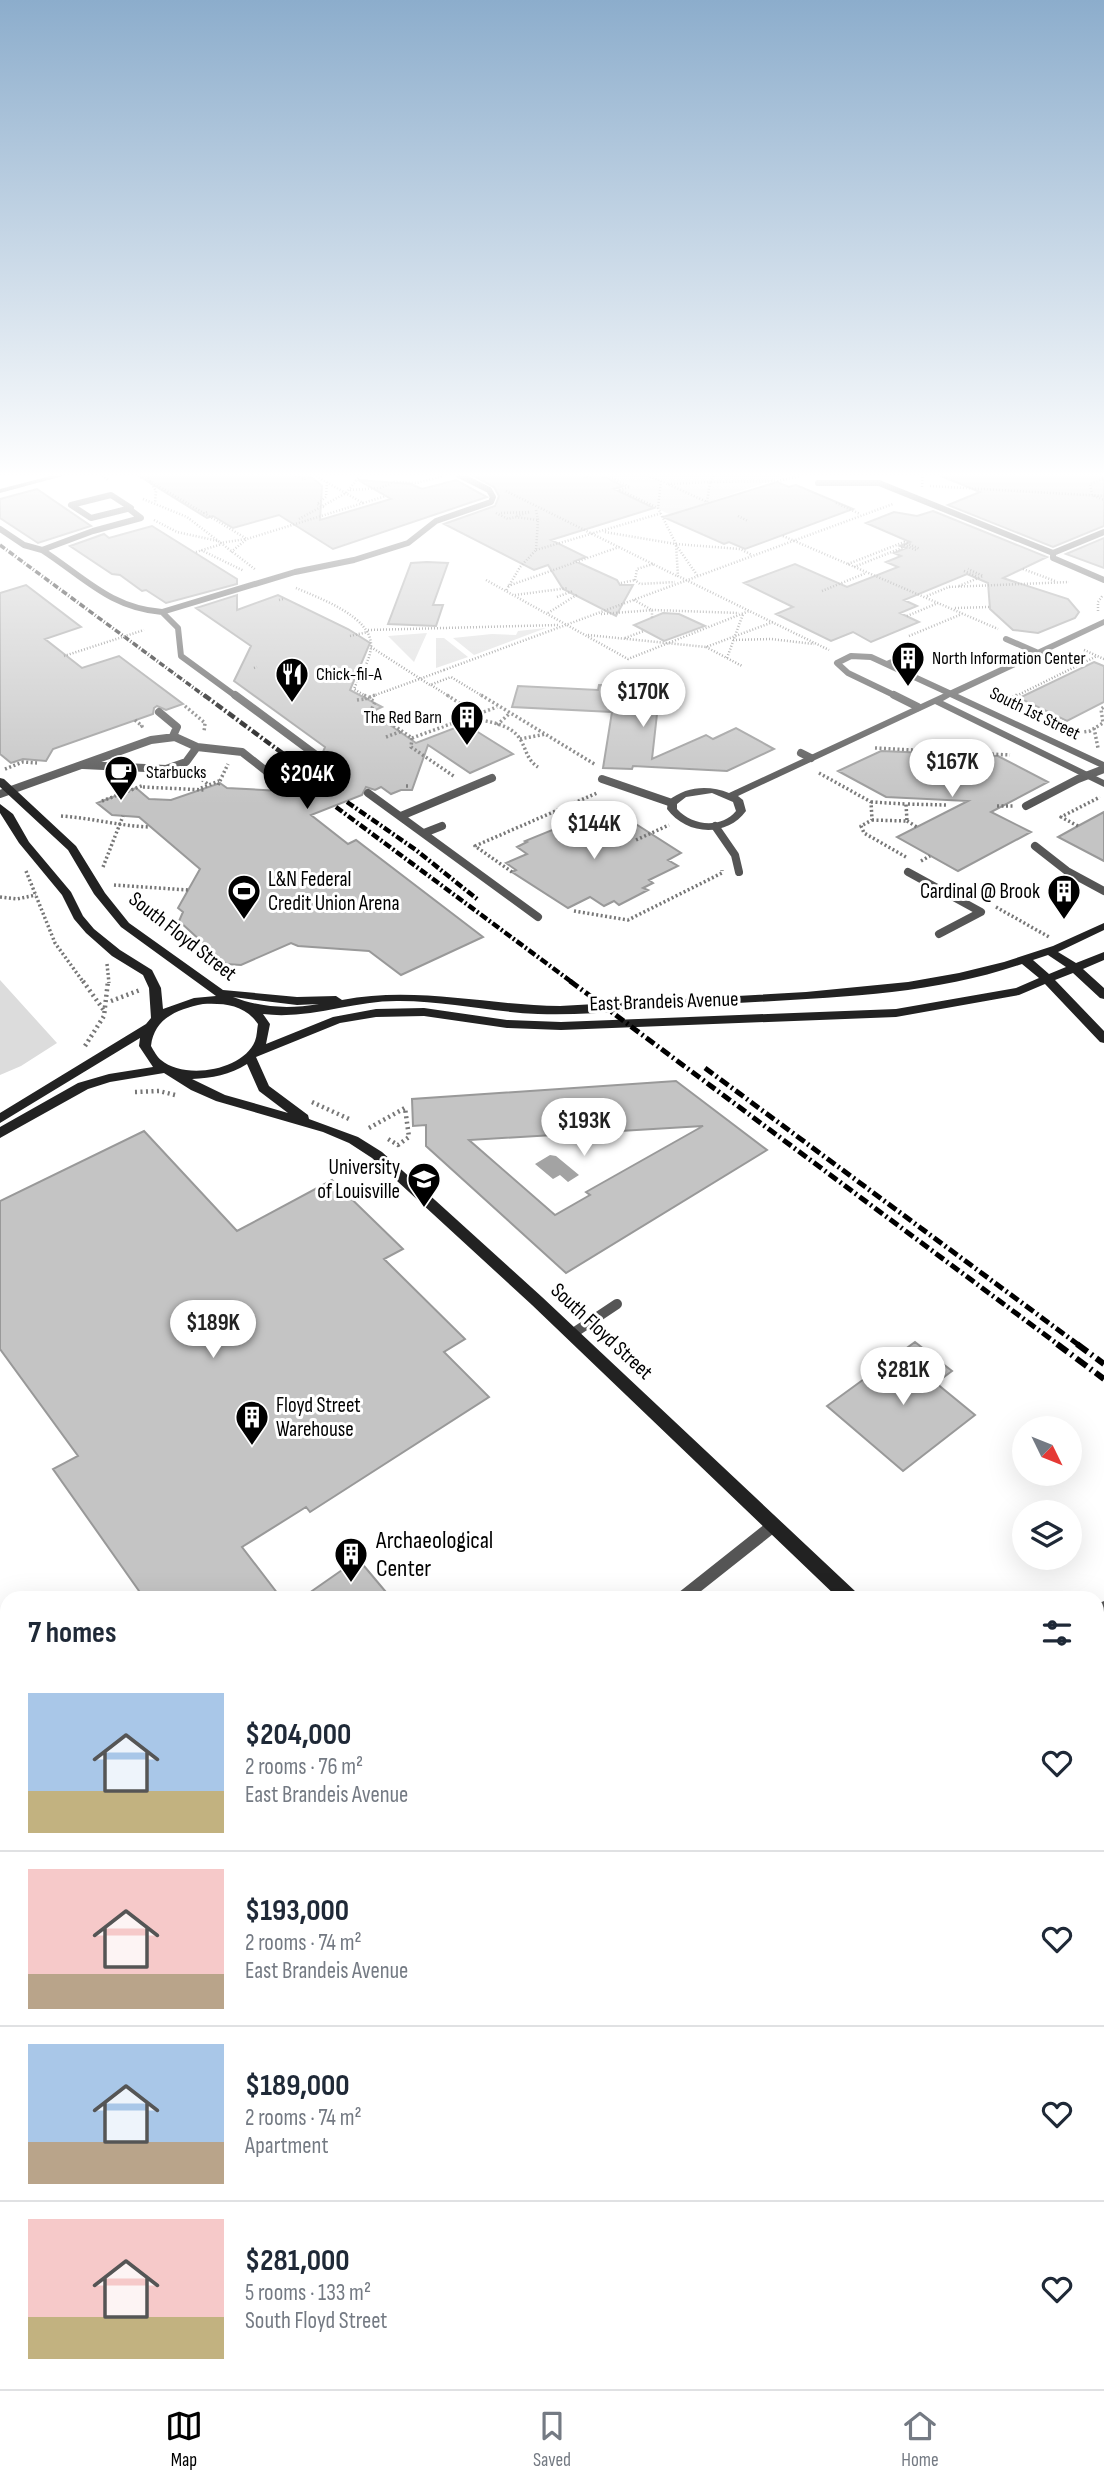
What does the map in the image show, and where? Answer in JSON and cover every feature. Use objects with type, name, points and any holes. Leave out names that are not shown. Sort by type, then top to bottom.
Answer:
[{"type":"main road","name":"South Floyd Street","points":[[3,788],[72,848],[112,910],[125,925],[229,1000]]},
{"type":"main road","points":[[0,807],[24,843],[66,894],[78,917],[90,931],[116,953],[148,973],[155,988],[154,1022],[145,1039],[147,1053],[156,1064],[169,1070]]},
{"type":"main road","name":"East Brandeis Avenue","points":[[251,1008],[269,1012],[305,1012],[383,998],[424,998],[516,1009],[567,1010],[862,992],[968,977],[1051,952],[1104,926]]},
{"type":"main road","points":[[1051,952],[1104,995]]},
{"type":"main road","name":"East Brandeis Avenue","points":[[252,1055],[337,1020],[376,1013],[424,1013],[507,1024],[561,1026],[896,1013],[976,1001],[1019,991],[1076,970],[1104,956]]},
{"type":"main road","points":[[1026,961],[1048,980],[1104,1039]]},
{"type":"main road","points":[[211,988],[231,994],[297,1001],[383,998]]},
{"type":"main road","points":[[0,1119],[190,1002],[229,1000],[251,1008],[264,1024],[265,1034],[252,1055],[236,1066],[209,1074],[169,1070],[109,1078],[83,1086],[0,1133]]},
{"type":"main road","name":"South Floyd Street","points":[[252,1055],[264,1088],[306,1121]]},
{"type":"main road","name":"South Floyd Street","points":[[169,1070],[209,1093],[341,1133],[377,1154],[572,1334],[843,1591]]},
{"type":"street","points":[[732,796],[806,755],[942,697],[1104,622]]},
{"type":"street","name":"South 1st Street","points":[[942,697],[1104,767]]},
{"type":"street","name":"South 1st Street","points":[[942,697],[1104,784]]},
{"type":"street","points":[[713,790],[732,796],[741,806],[738,817],[715,826],[703,826],[682,820],[676,815],[672,803],[676,798],[692,791],[713,790]]},
{"type":"lane","points":[[87,582],[115,603],[138,611],[162,612],[260,582]]},
{"type":"lane","points":[[162,612],[178,628],[181,656],[320,758]]},
{"type":"lane","points":[[1006,639],[1036,652]]},
{"type":"lane","points":[[887,664],[918,651]]},
{"type":"lane","points":[[918,707],[848,673],[837,663],[851,656],[872,657],[942,697]]},
{"type":"lane","points":[[159,712],[177,727],[173,736]]},
{"type":"lane","points":[[3,788],[83,765],[151,740],[173,736],[185,737],[197,747],[242,752],[289,789]]},
{"type":"lane","points":[[83,765],[166,769],[187,762],[197,747]]},
{"type":"lane","points":[[1026,806],[1104,767]]},
{"type":"lane","points":[[401,816],[492,778]]},
{"type":"lane","points":[[602,779],[672,803]]},
{"type":"lane","points":[[368,793],[538,917]]},
{"type":"lane","points":[[715,826],[735,855],[739,872]]},
{"type":"lane","points":[[424,834],[442,827]]},
{"type":"lane","points":[[1035,846],[1067,871],[1104,891]]},
{"type":"lane","points":[[908,872],[981,912],[939,934]]},
{"type":"lane","points":[[572,1334],[617,1304]]},
{"type":"lane","points":[[691,1591],[774,1525]]},
{"type":"path","points":[[492,582],[628,659],[749,611]]},
{"type":"path","points":[[507,589],[511,582]]},
{"type":"path","points":[[507,589],[525,582]]},
{"type":"path","points":[[638,582],[671,582]]},
{"type":"path","points":[[357,700],[366,699],[680,582]]},
{"type":"path","points":[[691,582],[837,654]]},
{"type":"path","points":[[822,591],[842,582]]},
{"type":"path","points":[[892,582],[1002,631]]},
{"type":"path","points":[[926,597],[961,582]]},
{"type":"path","points":[[953,586],[964,582]]},
{"type":"path","points":[[953,586],[1045,582]]},
{"type":"path","points":[[286,584],[336,606],[368,631],[371,648],[354,689],[374,702],[371,710],[412,738]]},
{"type":"path","points":[[514,596],[568,588]]},
{"type":"path","points":[[567,602],[557,597],[573,591]]},
{"type":"path","points":[[548,614],[578,594]]},
{"type":"path","points":[[272,596],[281,600]]},
{"type":"path","points":[[633,600],[652,610]]},
{"type":"path","points":[[907,617],[939,603]]},
{"type":"path","points":[[951,608],[989,607]]},
{"type":"path","points":[[595,614],[652,610],[743,613]]},
{"type":"path","points":[[652,610],[652,618]]},
{"type":"path","points":[[727,658],[743,613]]},
{"type":"path","points":[[904,638],[963,613]]},
{"type":"path","points":[[706,648],[773,622]]},
{"type":"path","points":[[350,636],[368,631],[434,628],[500,631],[566,625]]},
{"type":"path","points":[[64,656],[154,627]]},
{"type":"path","points":[[624,639],[645,631]]},
{"type":"path","points":[[584,634],[706,648],[742,666]]},
{"type":"path","points":[[734,638],[818,645]]},
{"type":"path","points":[[1080,664],[1066,658],[1094,645]]},
{"type":"path","points":[[371,648],[476,715]]},
{"type":"path","points":[[1084,650],[1104,659]]},
{"type":"path","points":[[1012,708],[1001,703],[1097,656]]},
{"type":"path","points":[[430,685],[451,677],[589,761]]},
{"type":"path","points":[[412,738],[498,706]]},
{"type":"path","points":[[1077,740],[1067,735],[1103,723],[1101,709],[1104,707]]},
{"type":"path","points":[[497,724],[510,713]]},
{"type":"path","points":[[468,718],[497,724],[520,739],[546,734]]},
{"type":"path","points":[[1094,728],[1099,750]]},
{"type":"path","points":[[386,737],[402,732]]},
{"type":"path","points":[[412,738],[411,747],[456,778]]},
{"type":"path","points":[[520,739],[523,753],[538,767]]},
{"type":"path","points":[[1088,745],[1104,752]]},
{"type":"path","points":[[875,748],[1017,755]]},
{"type":"path","points":[[194,773],[206,788]]},
{"type":"path","points":[[819,773],[871,802],[946,805]]},
{"type":"path","points":[[102,801],[144,785],[142,789],[197,789],[217,784]]},
{"type":"path","points":[[512,872],[475,846],[608,788]]},
{"type":"path","points":[[1078,826],[1061,817],[1104,795]]},
{"type":"path","points":[[871,802],[872,820]]},
{"type":"path","points":[[906,804],[907,821]]},
{"type":"path","points":[[554,811],[570,823]]},
{"type":"path","points":[[49,817],[71,814],[119,826],[150,827]]},
{"type":"path","points":[[103,867],[123,816]]},
{"type":"path","points":[[662,819],[676,829]]},
{"type":"path","points":[[917,827],[907,821],[872,820],[861,826],[864,833],[929,870]]},
{"type":"path","points":[[636,839],[665,827]]},
{"type":"path","points":[[574,911],[628,920],[722,873],[722,864]]},
{"type":"path","points":[[110,884],[188,890]]},
{"type":"path","points":[[0,897],[17,899],[36,895],[55,943],[105,1013],[111,1001],[106,963]]},
{"type":"path","points":[[989,903],[1049,936]]},
{"type":"path","points":[[111,1001],[138,990]]},
{"type":"path","points":[[123,1093],[159,1091],[180,1096]]},
{"type":"path","points":[[302,1098],[324,1106]]},
{"type":"path","points":[[369,1128],[405,1108],[409,1137],[398,1145]]},
{"type":"shaded area","points":[[546,628],[474,655],[453,638],[492,634],[516,635],[518,631]]},
{"type":"shaded area","points":[[427,633],[414,662],[388,636]]},
{"type":"shaded area","points":[[436,638],[444,638],[468,657],[436,668]]},
{"type":"shaded area","points":[[0,980],[57,1043],[21,1066],[0,1075]]},
{"type":"shaded area","points":[[550,1155],[556,1156],[579,1175],[568,1182],[560,1175],[553,1179],[535,1164]]},
{"type":"building","points":[[130,582],[237,582],[166,603],[146,590],[142,591]]},
{"type":"building","points":[[404,582],[441,582],[433,605],[443,605],[436,626],[388,624]]},
{"type":"building","points":[[559,582],[633,585],[616,616],[563,589]]},
{"type":"building","points":[[837,582],[847,587],[859,582],[946,582],[904,600],[917,606],[900,613],[919,622],[871,642],[853,632],[831,641],[776,614],[793,607],[744,583]]},
{"type":"building","points":[[1017,582],[1068,599],[1079,612],[1075,618],[1038,633],[1013,630],[990,609],[988,583]]},
{"type":"building","points":[[26,585],[81,627],[45,639],[82,668],[119,656],[183,704],[166,710],[157,706],[153,714],[53,749],[46,761],[23,759],[11,763],[0,754],[0,593]]},
{"type":"building","points":[[237,595],[237,610],[278,595],[348,629],[370,643],[350,690],[382,707],[371,712],[416,743],[465,724],[513,754],[470,773],[428,745],[412,790],[391,794],[381,787],[375,790],[366,787],[362,795],[311,815],[348,844],[356,840],[483,937],[401,975],[369,951],[298,946],[291,943],[241,965],[226,964],[179,921],[183,912],[178,908],[200,869],[139,817],[112,815],[97,803],[136,788],[149,799],[171,800],[220,783],[227,788],[281,791],[289,795],[295,792],[306,793],[318,764],[323,764],[326,759],[323,752],[325,747],[234,681],[251,646],[196,608]]},
{"type":"building","points":[[663,613],[679,614],[705,626],[664,641],[634,625]]},
{"type":"building","points":[[1094,662],[1104,666],[1104,702],[1067,721],[1019,698]]},
{"type":"building","points":[[599,685],[660,687],[652,759],[706,735],[713,739],[736,728],[774,749],[727,771],[633,766],[632,769],[603,768],[612,712],[512,707],[518,686],[598,690]]},
{"type":"building","points":[[881,751],[998,756],[1048,782],[991,812],[1031,832],[958,871],[897,837],[968,801],[886,797],[838,771]]},
{"type":"building","points":[[617,812],[681,853],[668,860],[678,866],[649,880],[653,883],[643,888],[648,890],[619,905],[614,901],[604,906],[590,897],[568,908],[512,872],[516,870],[506,863],[527,854],[517,847],[527,842],[525,841],[594,813],[603,818]]},
{"type":"building","points":[[1104,812],[1104,861],[1058,837],[1078,826]]},
{"type":"building","points":[[676,1081],[767,1150],[566,1273],[426,1146],[426,1125],[413,1126],[412,1099]],"holes":[[[703,1126],[586,1192],[590,1195],[555,1215],[469,1140]]]},
{"type":"building","points":[[144,1131],[237,1231],[332,1180],[403,1249],[384,1259],[465,1339],[444,1352],[489,1397],[310,1512],[306,1507],[242,1547],[276,1591],[139,1591],[53,1469],[78,1456],[0,1349],[0,1201]]},
{"type":"building","points":[[915,1342],[952,1371],[936,1383],[975,1415],[903,1471],[827,1406]]},
{"type":"building","name":"Archaeological Center","points":[[359,1560],[385,1591],[312,1591]]},
{"type":"railway","points":[[51,582],[206,697]]},
{"type":"railway","points":[[204,695],[301,767]]},
{"type":"railway","points":[[347,802],[416,850],[477,899]]},
{"type":"railway","points":[[336,807],[573,983]]},
{"type":"railway","points":[[570,981],[1060,1346]]},
{"type":"railway","points":[[705,1068],[1080,1346]]},
{"type":"railway","points":[[1057,1344],[1104,1379]]},
{"type":"railway","points":[[1077,1344],[1104,1364]]},
{"type":"place","name":"North Information Center","points":[[908,688]]},
{"type":"place","name":"Chick-fil-A","points":[[292,704]]},
{"type":"place","name":"The Red Barn","points":[[467,747]]},
{"type":"place","name":"Starbucks","points":[[121,802]]},
{"type":"place","name":"L&N Federal Credit Union Arena","points":[[244,921]]},
{"type":"place","name":"Cardinal @ Brook","points":[[1064,921]]},
{"type":"place","name":"University of Louisville","points":[[424,1209]]},
{"type":"place","name":"Floyd Street Warehouse","points":[[252,1447]]},
{"type":"place","name":"Archaeological Center","points":[[351,1584]]}]
